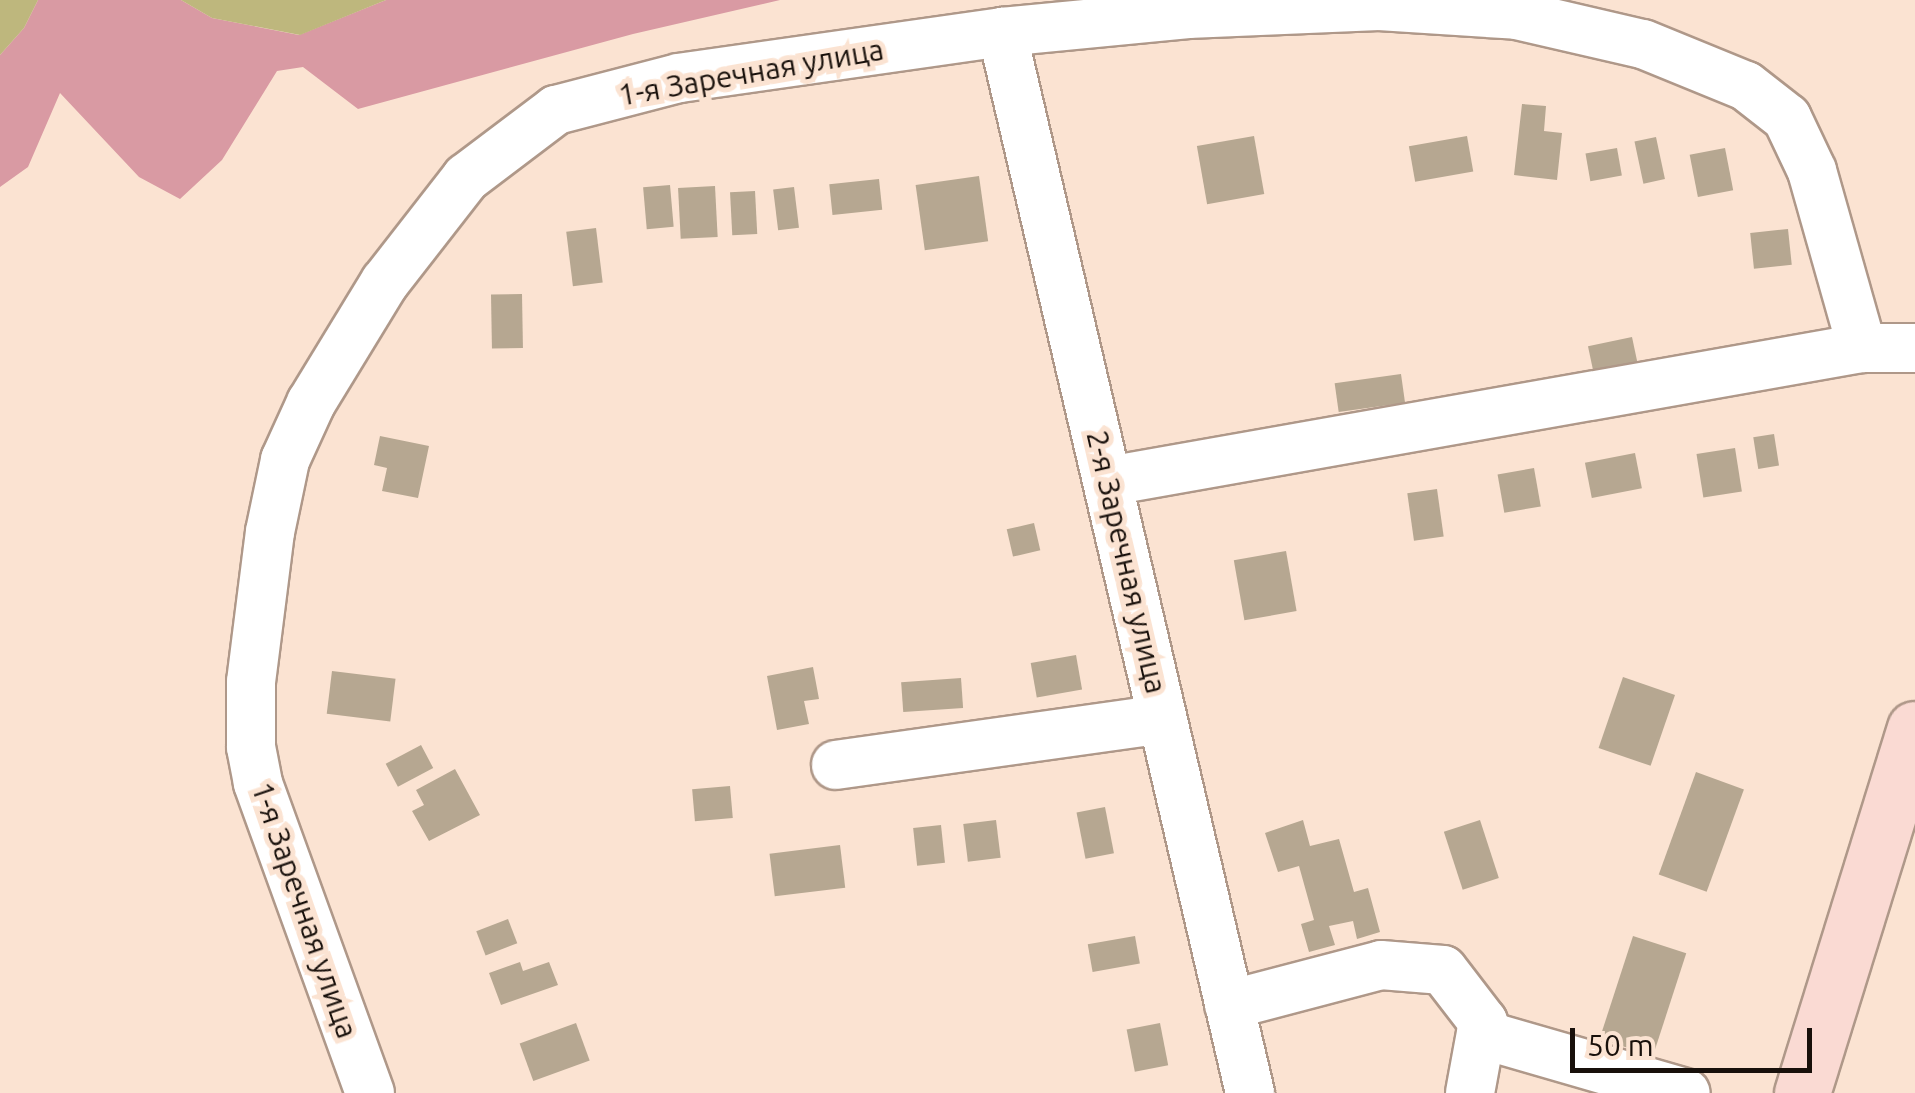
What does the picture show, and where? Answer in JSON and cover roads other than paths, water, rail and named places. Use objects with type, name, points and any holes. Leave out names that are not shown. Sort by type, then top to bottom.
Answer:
[{"type":"main road","points":[[1802,1093],[1915,729]]},
{"type":"street","name":"1-я Заречная улица","points":[[370,1093],[258,783],[251,747],[251,682],[270,532],[285,460],[311,403],[385,282],[466,178],[556,110],[679,78],[1002,32],[1188,14],[1379,6],[1517,15],[1643,44],[1746,86],[1787,118],[1812,171],[1862,348]]},
{"type":"street","name":"2-я Заречная улица","points":[[1002,32],[1250,1093]]},
{"type":"street","points":[[1109,481],[1862,348],[1915,348]]},
{"type":"street","points":[[836,765],[1162,720]]},
{"type":"street","points":[[1229,1005],[1381,965],[1443,970],[1483,1022],[1470,1093]]},
{"type":"street","points":[[1480,1034],[1686,1093]]}]
